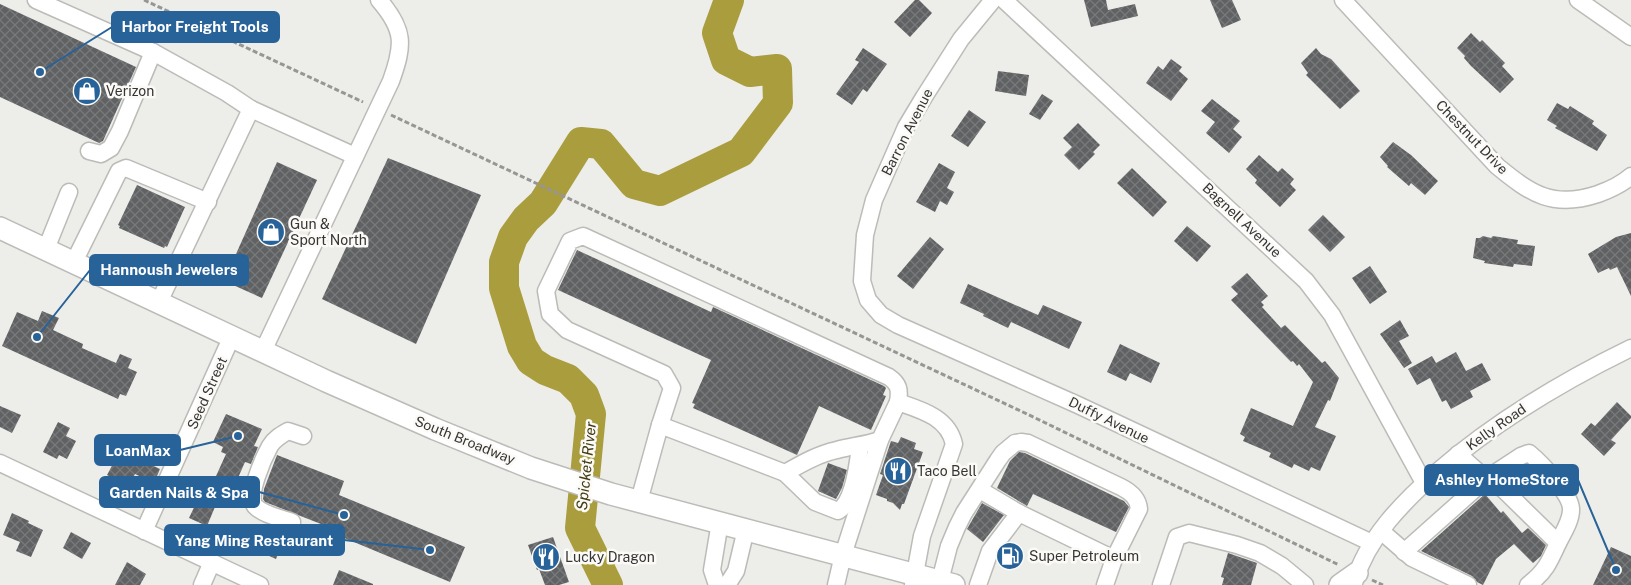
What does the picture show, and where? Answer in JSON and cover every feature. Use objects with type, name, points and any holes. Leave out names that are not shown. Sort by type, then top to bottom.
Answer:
[{"type":"main road","name":"South Broadway","points":[[1,231],[46,249],[326,381],[531,468],[611,494],[843,555],[914,580],[947,583]]},
{"type":"street","points":[[36,0],[153,52],[227,93],[251,109],[355,156]]},
{"type":"street","points":[[263,351],[391,81],[399,58],[401,42],[397,24],[379,0]]},
{"type":"street","name":"Barron Avenue","points":[[862,281],[865,235],[874,200],[906,127],[961,39],[993,0]]},
{"type":"street","name":"Bagnell Avenue","points":[[1004,0],[1306,281],[1321,298],[1424,484]]},
{"type":"street","name":"Chestnut Drive","points":[[1343,0],[1497,166],[1529,190],[1560,201],[1583,199],[1607,191],[1631,176]]},
{"type":"street","points":[[1578,0],[1631,37]]},
{"type":"street","points":[[89,151],[101,154],[111,148],[153,52]]},
{"type":"street","points":[[159,302],[251,109]]},
{"type":"street","points":[[74,262],[119,171],[126,168],[208,202]]},
{"type":"street","points":[[46,249],[69,192]]},
{"type":"street","points":[[639,501],[672,388],[664,374],[566,330],[550,314],[546,292],[570,241],[583,236],[895,381],[899,387],[898,402],[880,440],[843,555],[836,585]]},
{"type":"street","name":"Duffy Avenue","points":[[862,281],[868,300],[881,315],[898,325],[1377,537],[1422,564],[1468,585]]},
{"type":"street","name":"Seed Street","points":[[144,531],[232,336]]},
{"type":"street","name":"Kelly Road","points":[[1350,581],[1377,537],[1405,502],[1458,454],[1517,410],[1559,385],[1631,348]]},
{"type":"street","points":[[898,402],[928,413],[937,419],[952,435],[954,444],[922,536],[914,580]]},
{"type":"street","points":[[660,425],[785,473],[815,502],[838,511],[843,509],[846,504],[857,474],[860,446]]},
{"type":"street","points":[[292,522],[256,507],[252,501],[252,491],[270,447],[276,439],[288,430],[304,436]]},
{"type":"street","points":[[785,473],[808,460],[836,450],[880,440]]},
{"type":"street","points":[[947,583],[949,546],[957,526],[1003,453],[1015,443],[1021,442],[1036,447],[1129,492],[1138,503],[1139,509],[1114,560],[1105,585]]},
{"type":"street","points":[[1458,454],[1486,479],[1503,489],[1558,543]]},
{"type":"street","points":[[1404,552],[1486,479],[1521,456],[1529,454],[1566,493],[1572,512],[1550,562],[1541,575],[1528,585]]},
{"type":"street","points":[[0,463],[260,585]]},
{"type":"street","points":[[980,490],[1019,513],[1114,560]]},
{"type":"street","points":[[978,585],[990,551],[1019,513]]},
{"type":"street","points":[[718,585],[712,570],[720,522]]},
{"type":"street","points":[[727,585],[736,571],[746,529]]},
{"type":"street","points":[[1161,585],[1177,537],[1189,533],[1238,545],[1260,553],[1282,566],[1305,585]]},
{"type":"street","points":[[202,585],[212,562]]},
{"type":"path","points":[[144,0],[1204,498],[1332,562],[1350,581],[1383,585]]},
{"type":"building","points":[[915,0],[919,0],[932,13],[910,37],[894,22]]},
{"type":"building","points":[[1084,0],[1106,0],[1108,10],[1135,4],[1138,16],[1091,27]]},
{"type":"building","points":[[1210,0],[1232,0],[1241,20],[1222,28]]},
{"type":"building","points":[[0,4],[136,67],[103,141],[99,143],[0,97]]},
{"type":"building","points":[[1471,33],[1480,42],[1482,40],[1505,63],[1502,66],[1514,79],[1500,93],[1471,66],[1457,48]]},
{"type":"building","points":[[863,48],[887,64],[867,92],[863,89],[852,105],[836,94],[859,62],[855,60]]},
{"type":"building","points":[[1316,48],[1321,54],[1331,59],[1360,91],[1340,109],[1306,75],[1308,73],[1301,63]]},
{"type":"building","points":[[1171,59],[1182,67],[1179,71],[1188,79],[1171,101],[1146,83],[1158,66],[1163,70]]},
{"type":"building","points":[[998,71],[1029,75],[1026,96],[995,91]]},
{"type":"building","points":[[1042,94],[1053,101],[1040,120],[1029,114]]},
{"type":"building","points":[[1212,99],[1240,121],[1233,129],[1242,137],[1229,153],[1206,133],[1215,122],[1201,111]]},
{"type":"building","points":[[1557,103],[1568,109],[1570,106],[1594,121],[1592,124],[1607,135],[1597,151],[1555,128],[1557,126],[1547,120]]},
{"type":"building","points":[[969,110],[986,122],[968,147],[951,136]]},
{"type":"building","points":[[1078,123],[1100,145],[1093,152],[1095,154],[1079,170],[1064,155],[1072,147],[1063,138]]},
{"type":"building","points":[[1393,142],[1411,155],[1438,181],[1425,195],[1411,183],[1409,186],[1387,167],[1380,157]]},
{"type":"building","points":[[1259,155],[1278,172],[1282,168],[1294,179],[1290,184],[1296,190],[1280,207],[1255,183],[1257,180],[1246,169]]},
{"type":"building","points":[[388,158],[481,195],[416,344],[322,299]]},
{"type":"building","points":[[277,162],[317,180],[262,298],[224,281]]},
{"type":"building","points":[[939,163],[955,172],[947,188],[954,192],[947,205],[940,201],[935,212],[916,202]]},
{"type":"building","points":[[1132,168],[1167,202],[1153,217],[1117,183]]},
{"type":"building","points":[[137,185],[185,207],[167,247],[165,246],[164,248],[119,228],[120,226],[118,225]]},
{"type":"building","points":[[1323,215],[1345,237],[1330,252],[1308,230]]},
{"type":"building","points":[[1187,226],[1211,246],[1197,262],[1174,241]]},
{"type":"building","points":[[1631,233],[1631,296],[1617,267],[1598,273],[1588,254],[1616,237]]},
{"type":"building","points":[[1483,236],[1518,240],[1517,244],[1535,246],[1532,266],[1514,264],[1513,267],[1484,263],[1485,261],[1473,258],[1476,238]]},
{"type":"building","points":[[930,237],[944,249],[913,289],[897,276]]},
{"type":"building","points":[[577,250],[711,312],[713,307],[884,386],[886,388],[883,395],[886,396],[871,430],[819,406],[797,455],[693,408],[695,404],[692,403],[711,360],[558,290]]},
{"type":"building","points":[[1370,266],[1387,292],[1370,304],[1352,278]]},
{"type":"building","points":[[1247,273],[1268,296],[1261,302],[1264,305],[1262,307],[1281,328],[1285,325],[1322,363],[1325,361],[1339,378],[1330,401],[1328,400],[1315,427],[1336,436],[1320,471],[1311,467],[1309,471],[1294,464],[1292,468],[1269,457],[1271,453],[1243,441],[1245,437],[1240,434],[1251,408],[1293,426],[1313,382],[1299,364],[1297,366],[1293,361],[1291,362],[1231,300],[1238,294],[1231,287]]},
{"type":"building","points":[[968,284],[1038,315],[1043,305],[1082,322],[1069,349],[1011,322],[1008,328],[960,303]]},
{"type":"building","points":[[42,311],[59,318],[53,330],[83,344],[82,348],[116,363],[120,354],[132,359],[128,368],[137,372],[126,396],[120,394],[118,399],[2,346],[17,312],[38,321]]},
{"type":"building","points":[[1400,320],[1409,336],[1399,341],[1412,363],[1404,368],[1380,334]]},
{"type":"building","points":[[1120,344],[1160,363],[1151,383],[1130,373],[1126,381],[1107,372]]},
{"type":"building","points":[[1456,352],[1466,371],[1482,363],[1491,380],[1470,391],[1473,397],[1451,409],[1446,400],[1442,402],[1430,378],[1417,385],[1408,369],[1432,356],[1436,363]]},
{"type":"building","points":[[1617,402],[1631,418],[1611,440],[1616,443],[1604,456],[1581,434],[1591,423],[1595,426]]},
{"type":"building","points":[[0,406],[21,415],[12,433],[0,427]]},
{"type":"building","points":[[226,414],[262,429],[254,446],[258,447],[251,464],[245,462],[230,496],[211,487],[226,454],[221,452],[223,447],[213,442]]},
{"type":"building","points":[[58,422],[70,428],[66,436],[76,441],[67,459],[59,455],[57,459],[43,452]]},
{"type":"building","name":"Taco Bell","points":[[901,437],[916,443],[914,449],[923,452],[904,504],[902,504],[900,510],[893,503],[887,501],[887,499],[876,495],[883,475],[880,474],[891,441],[898,443]]},
{"type":"building","points":[[123,445],[146,456],[143,461],[160,469],[154,483],[135,474],[129,486],[107,475]]},
{"type":"building","points":[[1019,452],[1025,453],[1124,501],[1129,507],[1116,532],[1033,494],[1027,506],[997,488],[1010,461]]},
{"type":"building","points":[[277,455],[344,481],[339,495],[465,547],[450,582],[325,530],[326,526],[265,502],[263,499],[264,489]]},
{"type":"building","points":[[828,463],[847,470],[842,488],[836,499],[818,491]]},
{"type":"building","points":[[1485,494],[1522,533],[1528,528],[1546,545],[1541,556],[1533,563],[1514,544],[1496,559],[1483,585],[1472,576],[1421,551]]},
{"type":"building","points":[[200,495],[217,502],[207,526],[189,518]]},
{"type":"building","points":[[982,503],[1004,515],[983,542],[967,529]]},
{"type":"building","points":[[12,513],[43,530],[31,557],[16,551],[20,542],[3,535]]},
{"type":"building","points":[[257,528],[284,540],[276,559],[249,547]]},
{"type":"building","points":[[71,532],[91,543],[82,559],[63,548]]},
{"type":"building","name":"Lucky Dragon","points":[[553,537],[569,582],[559,585],[545,585],[528,545]]},
{"type":"building","points":[[1611,547],[1631,556],[1631,585],[1593,585]]},
{"type":"building","points":[[1228,553],[1257,563],[1251,585],[1222,585],[1224,578],[1221,577]]},
{"type":"building","points":[[127,562],[146,574],[140,585],[115,585]]},
{"type":"building","points":[[339,570],[373,584],[373,585],[333,585]]},
{"type":"waterway","name":"Spicket River","points":[[608,585],[580,528],[591,414],[584,395],[568,379],[545,370],[531,361],[522,346],[504,288],[504,262],[513,237],[526,219],[543,203],[581,142],[601,144],[634,184],[660,191],[741,152],[778,103],[777,69],[750,72],[726,60],[717,33],[729,0]]},
{"type":"place","name":"Harbor Freight Tools","points":[[40,72]]},
{"type":"place","name":"Verizon","points":[[87,91]]},
{"type":"place","name":"Gun & Sport North","points":[[271,232]]},
{"type":"place","name":"Hannoush Jewelers","points":[[37,337]]},
{"type":"place","name":"LoanMax","points":[[238,436]]},
{"type":"place","name":"Taco Bell","points":[[898,471]]},
{"type":"place","name":"Garden Nails & Spa","points":[[344,515]]},
{"type":"place","name":"Yang Ming Restaurant","points":[[430,550]]},
{"type":"place","name":"Super Petroleum","points":[[1010,556]]},
{"type":"place","name":"Lucky Dragon","points":[[546,557]]},
{"type":"place","name":"Ashley HomeStore","points":[[1616,570]]}]
